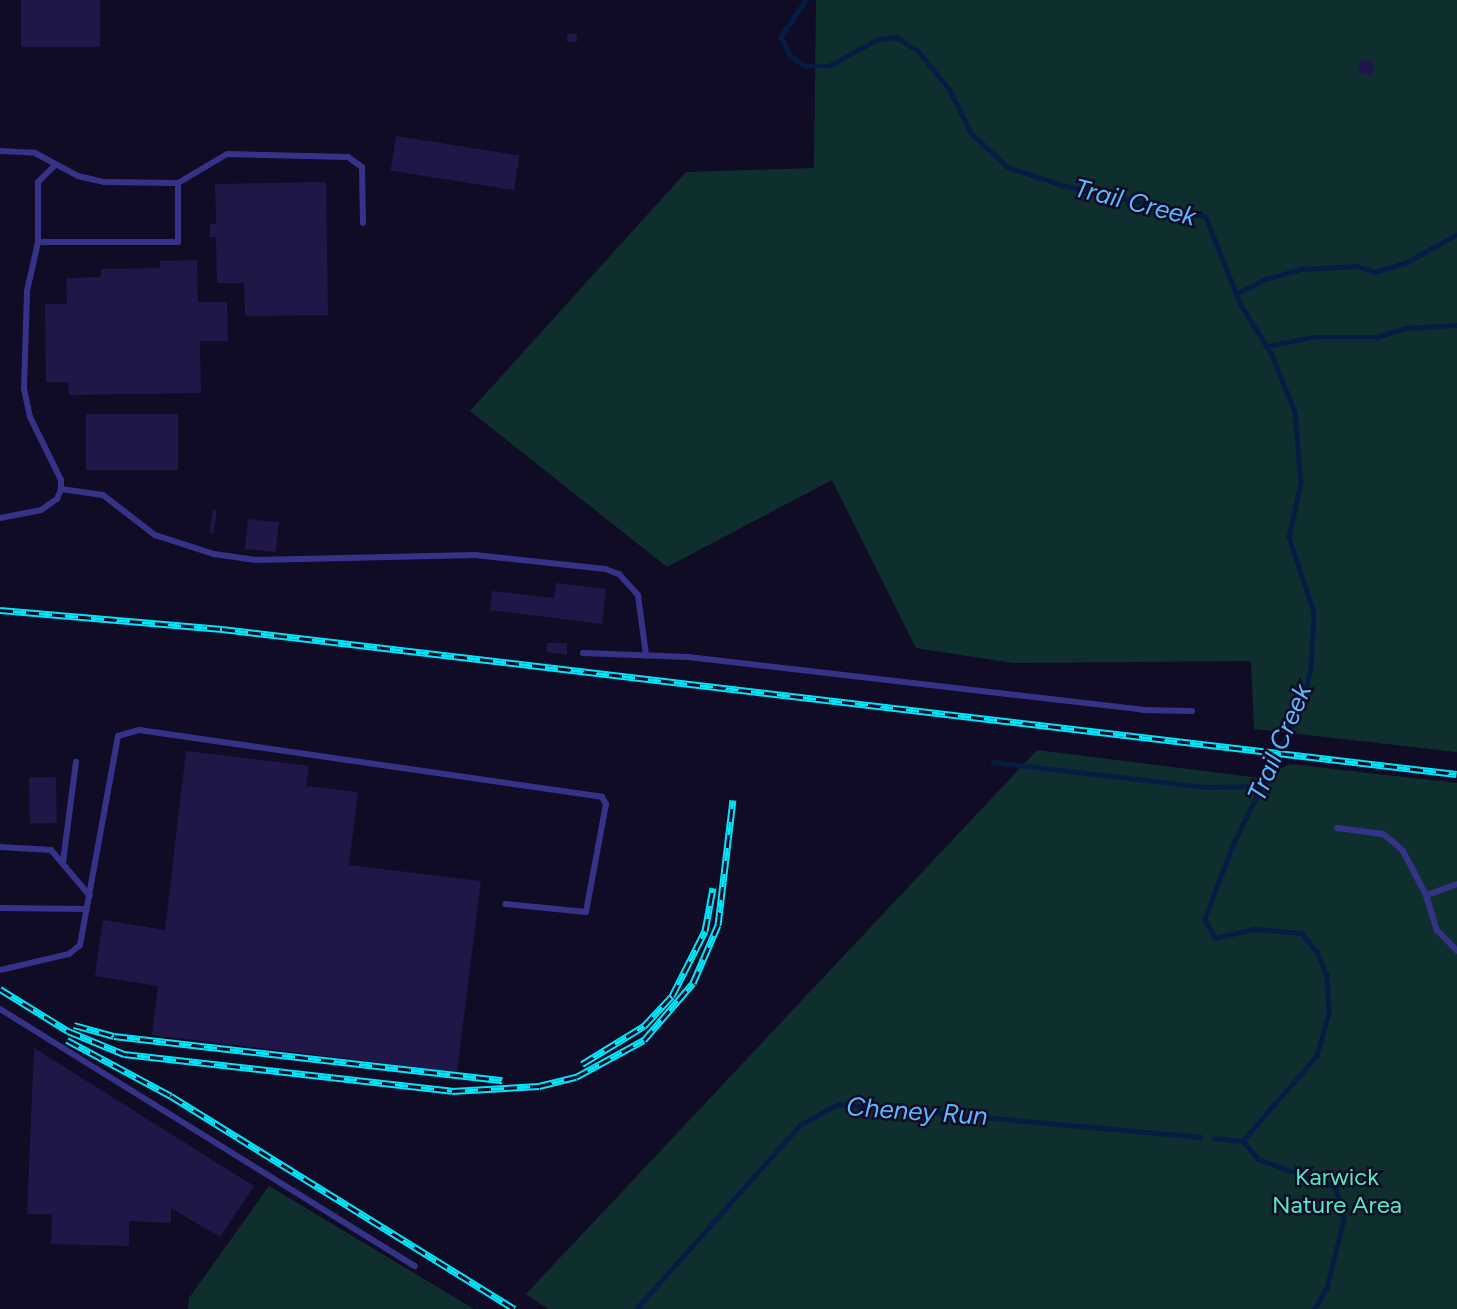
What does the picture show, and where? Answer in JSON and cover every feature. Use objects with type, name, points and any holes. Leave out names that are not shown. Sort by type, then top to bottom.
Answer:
[{"type":"lane","points":[[0,150],[35,153],[104,182],[178,183],[227,154],[348,157],[362,167],[363,223]]},
{"type":"lane","points":[[0,518],[41,510],[57,499],[61,489],[61,480],[30,417],[24,388],[23,332],[38,242],[38,182],[56,164]]},
{"type":"lane","points":[[38,242],[178,242],[178,183]]},
{"type":"lane","points":[[61,489],[103,495],[155,535],[224,555],[256,560],[475,555],[605,569],[619,574],[638,596],[646,655]]},
{"type":"lane","points":[[583,653],[646,655],[1143,710],[1192,711]]},
{"type":"lane","points":[[0,970],[69,954],[80,945],[118,736],[139,730],[602,797],[606,804],[586,912],[505,904]]},
{"type":"lane","points":[[63,862],[76,762]]},
{"type":"lane","points":[[1337,828],[1383,834],[1403,850],[1426,895],[1437,930],[1457,951]]},
{"type":"lane","points":[[0,847],[41,846],[63,862],[90,895]]},
{"type":"lane","points":[[1426,895],[1457,884]]},
{"type":"lane","points":[[0,908],[87,909]]},
{"type":"lane","points":[[0,1009],[415,1266]]},
{"type":"green space","points":[[816,0],[1457,0],[1457,752],[1254,729],[1251,661],[1013,663],[916,648],[832,480],[667,567],[470,411],[686,172],[814,168]]},
{"type":"green space","name":"Karwick Nature Area","points":[[1037,750],[1260,778],[1290,764],[1457,783],[1457,1309],[548,1309],[526,1294]]},
{"type":"green space","points":[[269,1186],[474,1309],[188,1309],[189,1298]]},
{"type":"building","points":[[21,0],[100,0],[100,47],[21,47]]},
{"type":"building","points":[[567,34],[577,34],[577,42],[567,42]]},
{"type":"building","points":[[1359,60],[1374,61],[1373,75],[1358,74]]},
{"type":"building","points":[[396,136],[519,156],[514,190],[391,171]]},
{"type":"building","points":[[326,182],[328,315],[245,316],[244,283],[217,283],[216,237],[210,237],[210,224],[216,224],[215,184]]},
{"type":"building","points":[[197,260],[198,302],[227,302],[228,341],[200,341],[201,393],[69,395],[68,382],[46,382],[45,304],[67,304],[66,278],[101,277],[101,269],[160,268],[160,261]]},
{"type":"building","points":[[86,414],[178,414],[178,470],[86,470]]},
{"type":"building","points":[[213,509],[217,510],[213,534],[209,533]]},
{"type":"building","points":[[248,519],[279,522],[276,552],[245,549]]},
{"type":"building","points":[[556,583],[606,589],[602,624],[490,610],[492,591],[554,598]]},
{"type":"building","points":[[547,643],[567,643],[567,655],[547,652]]},
{"type":"building","points":[[186,751],[309,766],[306,786],[358,792],[349,865],[481,881],[457,1072],[152,1035],[158,986],[95,976],[103,920],[165,930]]},
{"type":"building","points":[[29,777],[56,777],[57,823],[30,823]]},
{"type":"building","points":[[34,1048],[254,1186],[220,1237],[171,1208],[171,1223],[129,1221],[129,1246],[51,1244],[52,1214],[27,1214]]},
{"type":"waterway","name":"Trail Creek","points":[[806,0],[781,37],[790,55],[805,66],[829,66],[876,40],[896,37],[918,51],[950,90],[971,133],[1008,167],[1062,185],[1206,217],[1240,303],[1272,355],[1295,412],[1301,483],[1289,537],[1314,612],[1311,669],[1302,706],[1233,845],[1205,919],[1215,938],[1254,929],[1302,933],[1317,952],[1327,975],[1329,1013],[1317,1056],[1243,1141],[1258,1159],[1336,1187],[1344,1219],[1327,1288],[1315,1309]]},
{"type":"waterway","points":[[1236,294],[1266,279],[1302,269],[1357,266],[1374,272],[1406,263],[1457,234]]},
{"type":"waterway","points":[[1267,346],[1312,337],[1376,337],[1405,328],[1457,325]]},
{"type":"waterway","points":[[993,762],[1207,787],[1263,786]]},
{"type":"waterway","name":"Cheney Run","points":[[636,1309],[800,1125],[838,1104],[1200,1137]]},
{"type":"waterway","name":"Cheney Run","points":[[1214,1138],[1243,1141]]},
{"type":"railway","points":[[0,610],[222,629],[1457,774]]},
{"type":"railway","points":[[0,989],[68,1031],[124,1054],[452,1091],[539,1086],[576,1077],[644,1040],[693,983],[718,925],[733,800]]},
{"type":"railway","points":[[582,1064],[644,1026],[672,996],[705,931],[713,888]]},
{"type":"railway","points":[[74,1025],[114,1036],[503,1080]]},
{"type":"railway","points":[[67,1040],[171,1096],[514,1309]]}]
